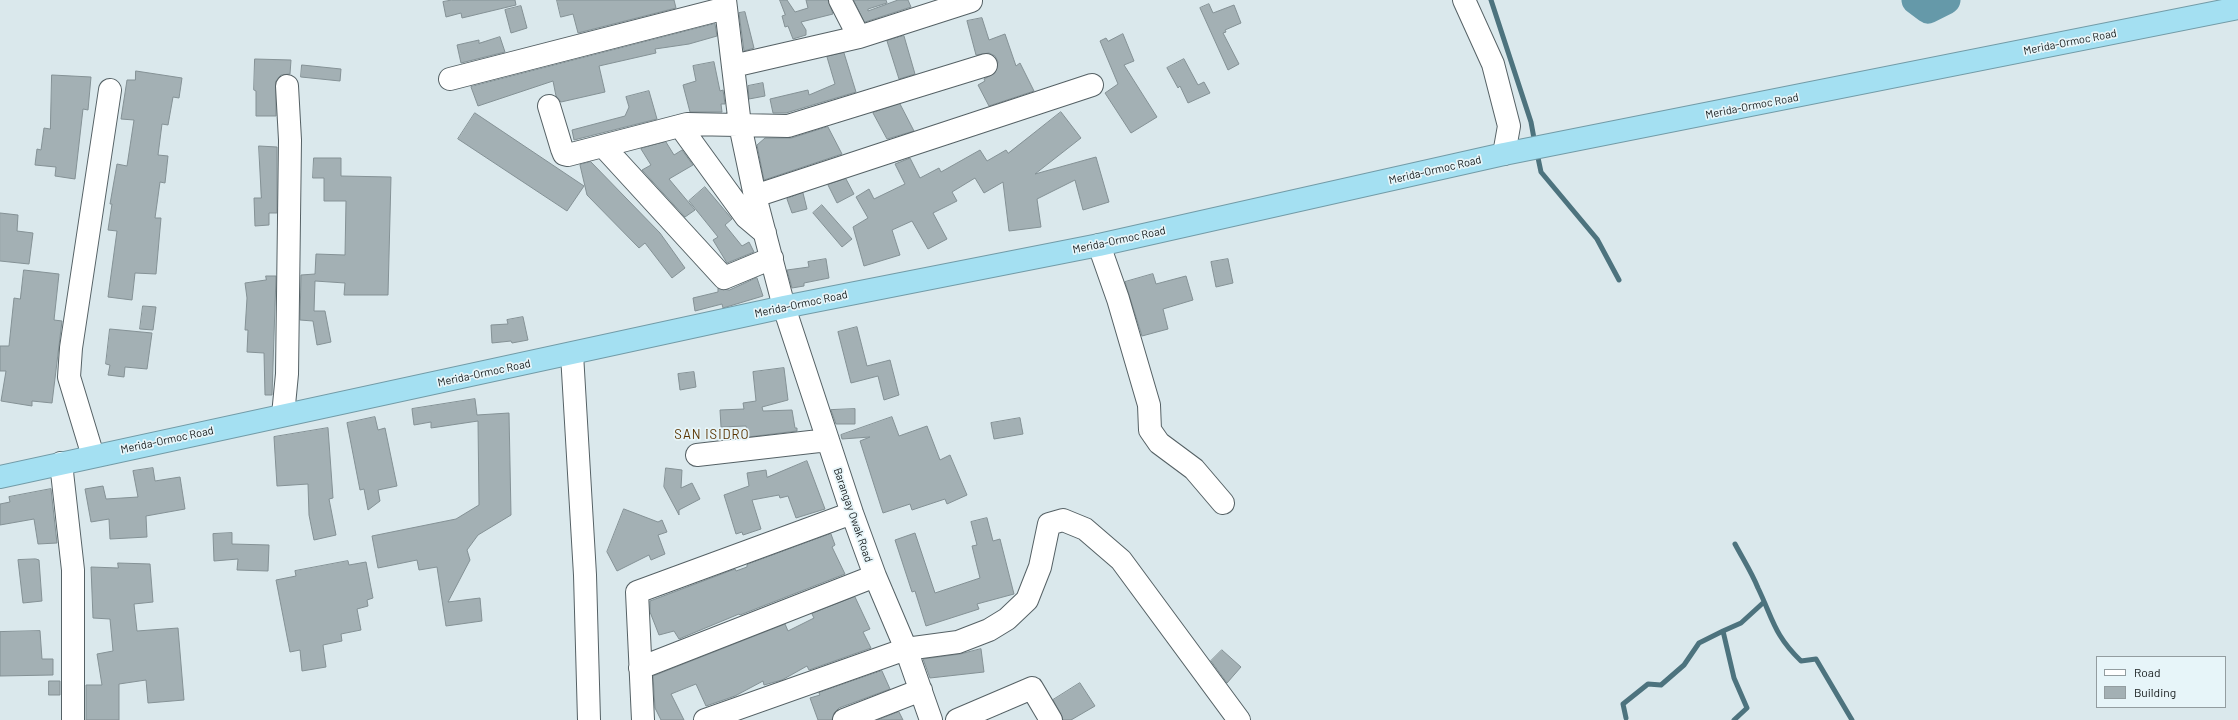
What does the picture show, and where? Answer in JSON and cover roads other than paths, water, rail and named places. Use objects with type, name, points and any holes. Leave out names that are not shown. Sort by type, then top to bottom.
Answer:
[{"type":"highway","name":"Merida-Ormoc Road","points":[[0,477],[784,307],[1099,245],[1510,154],[2238,8]]},
{"type":"street","points":[[840,0],[859,37]]},
{"type":"street","points":[[733,66],[859,37],[971,0]]},
{"type":"street","points":[[1464,0],[1493,64],[1509,126],[1510,154]]},
{"type":"street","points":[[450,79],[726,4]]},
{"type":"street","name":"Barangay Owak Road","points":[[726,4],[740,125],[755,196],[784,307],[852,513],[875,576],[906,649],[931,720]]},
{"type":"street","points":[[549,106],[564,154],[568,155],[680,126],[702,122],[740,125],[788,126],[986,65]]},
{"type":"street","points":[[755,196],[1092,85]]},
{"type":"street","points":[[282,415],[287,374],[290,140],[287,86]]},
{"type":"street","points":[[93,456],[69,377],[72,341],[110,90]]},
{"type":"street","points":[[680,126],[746,217],[765,233]]},
{"type":"street","points":[[603,146],[724,278],[772,258]]},
{"type":"street","points":[[1099,245],[1118,299],[1150,405],[1150,430],[1159,443],[1194,469],[1223,503]]},
{"type":"street","points":[[572,354],[585,575],[589,720]]},
{"type":"street","points":[[697,455],[828,440]]},
{"type":"street","points":[[61,463],[73,570],[73,720]]},
{"type":"street","points":[[643,720],[637,592],[852,513]]},
{"type":"street","points":[[705,720],[906,649],[958,642],[989,630],[1007,619],[1028,600],[1040,567],[1049,524],[1063,520],[1085,529],[1121,560],[1239,720]]},
{"type":"street","points":[[640,668],[875,576]]},
{"type":"street","points":[[957,720],[1032,688],[1051,720]]},
{"type":"street","points":[[844,720],[921,690]]},
{"type":"waterway","points":[[1491,0],[1531,122],[1535,144]]},
{"type":"waterway","points":[[1916,0],[1928,9],[1946,0]]},
{"type":"waterway","points":[[1537,153],[1541,172],[1597,239],[1619,280]]},
{"type":"waterway","points":[[1735,544],[1753,577],[1779,635],[1801,661],[1816,659],[1852,720]]},
{"type":"waterway","points":[[1734,720],[1747,708],[1734,678],[1723,631],[1741,623],[1764,602]]},
{"type":"waterway","points":[[1626,718],[1623,704],[1648,684],[1661,685],[1684,665],[1699,643],[1723,631]]},
{"type":"district","name":"SAN ISIDRO","points":[[712,435]]}]
